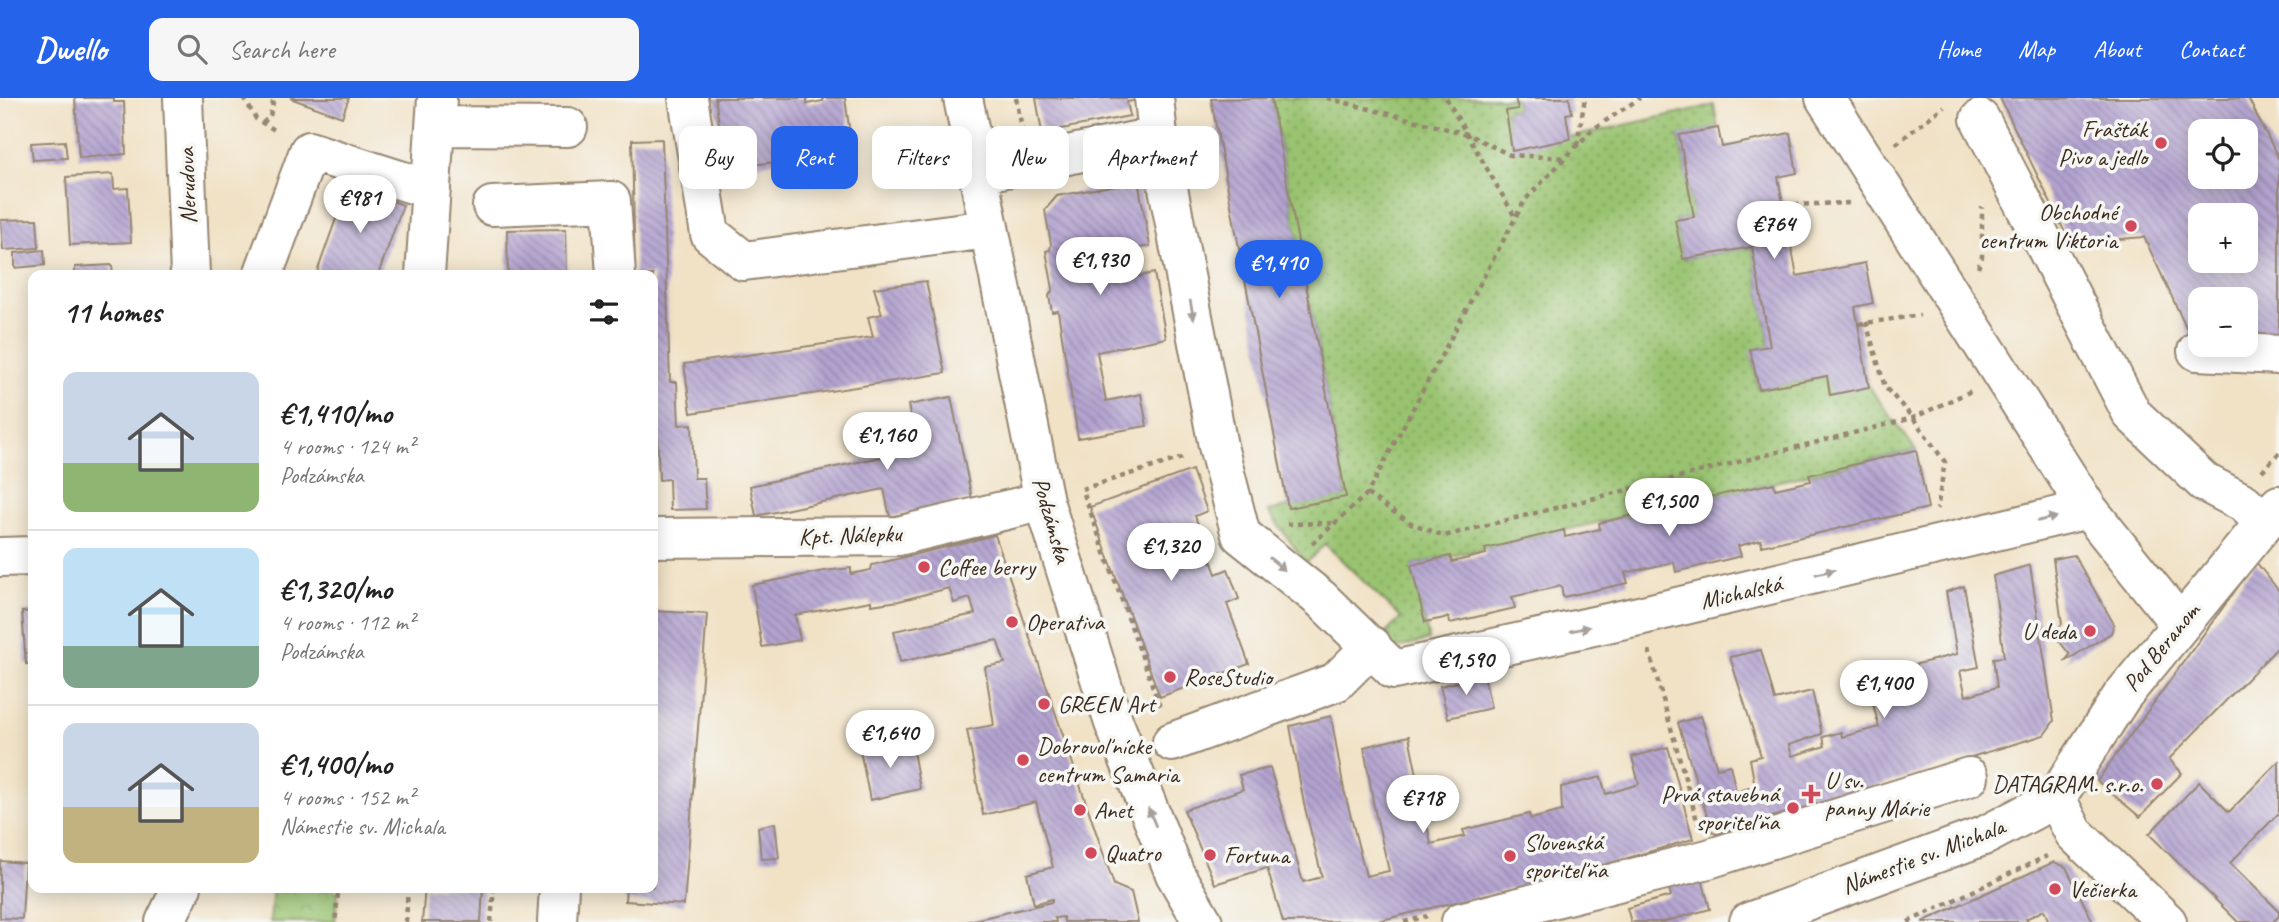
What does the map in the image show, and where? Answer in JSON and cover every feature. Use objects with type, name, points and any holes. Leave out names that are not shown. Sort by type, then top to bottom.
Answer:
[{"type":"street","name":"Nerudova","points":[[183,98],[190,270]]},
{"type":"street","points":[[688,98],[710,234],[744,261],[988,229]]},
{"type":"street","name":"Podzámska","points":[[963,98],[1044,501],[1114,723],[1175,874],[1203,922]]},
{"type":"street","points":[[1154,98],[1157,126]]},
{"type":"street","points":[[1825,98],[2088,509],[2179,623]]},
{"type":"street","points":[[425,270],[436,112],[568,127]]},
{"type":"street","points":[[1980,119],[2132,414],[2204,482],[2245,503],[2268,503]]},
{"type":"street","points":[[265,270],[309,150],[430,190]]},
{"type":"street","points":[[977,174],[1083,152]]},
{"type":"street","points":[[1168,189],[1217,446],[1241,535],[1321,599],[1383,658],[1336,682],[1172,742]]},
{"type":"street","points":[[492,206],[611,201],[616,270]]},
{"type":"street","points":[[2258,354],[2279,355]]},
{"type":"street","name":"Kpt. Nálepku","points":[[658,538],[898,536],[1044,501]]},
{"type":"street","name":"Pod Beranom","points":[[2056,798],[2122,696],[2268,503]]},
{"type":"street","name":"Michalská","points":[[1383,658],[1639,616],[2088,509]]},
{"type":"street","points":[[0,557],[28,556]]},
{"type":"street","points":[[1461,922],[1708,859],[1969,777]]},
{"type":"street","points":[[2056,798],[2074,834],[2166,921]]},
{"type":"street","name":"Námestie sv. Michala","points":[[1749,922],[1986,835],[2056,798]]},
{"type":"street","points":[[165,922],[179,893]]},
{"type":"street","points":[[557,922],[559,893]]},
{"type":"path","points":[[244,98],[256,119],[309,150]]},
{"type":"path","points":[[263,123],[270,116],[274,98]]},
{"type":"path","points":[[1327,98],[1467,134],[1510,155],[1565,158]]},
{"type":"path","points":[[1447,98],[1515,218]]},
{"type":"path","points":[[1577,145],[1585,98]]},
{"type":"path","points":[[1306,550],[1367,495],[1525,200],[1592,130],[1640,98]]},
{"type":"path","points":[[1894,145],[1943,108],[1949,98]]},
{"type":"path","points":[[1784,205],[1857,203],[1850,192]]},
{"type":"path","points":[[1859,324],[1932,313]]},
{"type":"path","points":[[1866,322],[1885,387],[1913,418],[1945,462],[1936,514]]},
{"type":"path","points":[[1367,495],[1411,523],[1444,536],[1913,418],[2002,376]]},
{"type":"path","points":[[1172,742],[1082,489],[1217,446]]},
{"type":"path","points":[[2268,503],[2260,472],[2279,453]]},
{"type":"path","points":[[1282,524],[1336,522]]},
{"type":"path","points":[[1646,640],[1702,837]]},
{"type":"path","points":[[1908,922],[2054,853]]},
{"type":"path","points":[[335,922],[338,893]]},
{"type":"path","points":[[406,922],[408,893]]},
{"type":"path","points":[[491,922],[493,893]]},
{"type":"green space","points":[[1271,98],[1515,98],[1518,109],[1506,111],[1513,150],[1714,105],[1718,128],[1679,136],[1694,217],[1675,220],[1683,259],[1752,247],[1770,346],[1751,350],[1758,389],[1827,376],[1869,387],[1916,450],[1412,565],[1429,640],[1393,649],[1381,638],[1401,618],[1325,544],[1306,563],[1268,511],[1346,496]]},
{"type":"green space","points":[[272,893],[338,893],[335,922],[270,922]]},
{"type":"building","points":[[75,98],[114,98],[114,102],[124,102],[126,154],[79,158]]},
{"type":"building","points":[[290,98],[349,98],[342,117]]},
{"type":"building","points":[[715,98],[807,98],[807,104],[823,101],[823,98],[845,98],[849,126],[771,126],[771,162],[757,165],[757,126],[719,126]]},
{"type":"building","points":[[1036,98],[1144,98],[1127,102],[1130,116],[1069,127],[1041,126]]},
{"type":"building","points":[[1271,98],[1346,497],[1288,508],[1219,141],[1219,126],[1216,126],[1211,99]]},
{"type":"building","points":[[1515,98],[1569,98],[1572,113],[1566,114],[1570,139],[1512,151],[1506,111],[1518,109]]},
{"type":"building","name":"Obchodné centrum Viktoria","points":[[2000,98],[2248,98],[2279,159],[2279,335],[2258,336],[2258,287],[2188,287],[2188,332],[2144,237],[2070,243]]},
{"type":"building","points":[[1718,128],[1722,147],[1790,133],[1797,173],[1778,177],[1797,276],[1865,263],[1873,303],[1855,307],[1869,387],[1830,395],[1827,376],[1759,389],[1750,349],[1770,346],[1752,247],[1683,259],[1675,220],[1694,217],[1679,135]]},
{"type":"building","points":[[662,139],[670,382],[677,382],[679,425],[692,424],[694,478],[704,478],[706,509],[670,510],[669,479],[659,480],[658,270],[635,270],[632,140]]},
{"type":"building","points":[[65,141],[67,158],[33,160],[31,143]]},
{"type":"building","points":[[113,174],[114,189],[128,188],[131,242],[70,245],[66,177]]},
{"type":"building","points":[[348,185],[403,205],[380,270],[318,270]]},
{"type":"building","points":[[1095,189],[1139,189],[1150,246],[1119,252],[1123,280],[1154,273],[1166,338],[1097,352],[1106,401],[1141,394],[1147,426],[1078,438],[1058,311],[1052,312],[1049,296],[1053,289],[1046,251],[1050,250],[1051,244],[1045,210],[1057,196]]},
{"type":"building","points":[[37,219],[39,248],[3,250],[1,220]]},
{"type":"building","points":[[566,229],[567,270],[508,270],[507,230]]},
{"type":"building","points":[[44,250],[45,265],[15,268],[15,253]]},
{"type":"building","points":[[112,265],[112,270],[75,270],[75,267]]},
{"type":"building","points":[[926,281],[945,373],[691,413],[684,364],[873,337],[868,317],[882,314],[874,288]]},
{"type":"building","points":[[951,397],[972,499],[890,517],[884,489],[756,516],[750,486],[917,449],[908,405]]},
{"type":"building","points":[[1916,450],[1928,508],[1762,546],[1761,540],[1738,546],[1741,556],[1676,572],[1674,562],[1625,573],[1628,583],[1563,597],[1561,586],[1512,597],[1515,608],[1450,623],[1449,617],[1425,622],[1411,565],[1450,556],[1452,562],[1486,554],[1485,549],[1564,530],[1565,537],[1600,529],[1599,523],[1676,505],[1677,511],[1712,503],[1710,497],[1774,483],[1775,489],[1811,481],[1809,475]]},
{"type":"building","points":[[1192,470],[1207,511],[1195,516],[1216,574],[1228,569],[1239,599],[1227,604],[1249,664],[1160,697],[1090,507]]},
{"type":"building","points":[[995,535],[1114,885],[1131,892],[1138,922],[1064,922],[1063,917],[1055,918],[1056,922],[965,922],[1052,902],[1052,899],[1034,904],[1027,874],[1053,867],[1036,802],[983,815],[967,730],[994,725],[985,667],[1005,663],[997,640],[900,662],[894,631],[975,614],[970,598],[954,603],[949,588],[899,601],[871,605],[871,601],[795,615],[800,640],[762,647],[752,585],[824,571],[851,568],[851,574],[871,570],[872,565]]},
{"type":"building","points":[[2074,555],[2114,624],[2111,633],[2064,662],[2070,655],[2053,633],[2062,624],[2053,559]]},
{"type":"building","points":[[2256,562],[2279,591],[2279,646],[2169,759],[2182,773],[2140,817],[2097,781]]},
{"type":"building","points":[[2030,565],[2054,721],[2044,735],[1716,834],[1712,832],[1678,723],[1701,716],[1717,768],[1730,765],[1736,792],[1755,786],[1750,759],[1761,756],[1730,657],[1761,650],[1775,700],[1812,691],[1822,734],[1789,745],[1792,756],[1822,747],[1825,746],[1823,737],[1841,732],[1842,737],[1879,727],[1866,677],[1957,654],[1946,592],[1964,586],[1979,667],[1960,671],[1966,696],[1997,687],[1993,658],[2004,657],[1993,576]]},
{"type":"building","points":[[28,611],[26,664],[22,612]]},
{"type":"building","points":[[658,611],[707,614],[684,905],[625,901],[626,893],[658,893]]},
{"type":"building","points":[[1484,676],[1491,708],[1448,718],[1440,686]]},
{"type":"building","points":[[1331,716],[1344,790],[1366,876],[1389,871],[1364,747],[1409,736],[1431,844],[1465,836],[1463,830],[1529,814],[1531,819],[1562,811],[1561,787],[1601,777],[1606,794],[1639,784],[1632,757],[1668,747],[1693,839],[1590,869],[1378,921],[1283,922],[1267,868],[1215,884],[1184,810],[1243,789],[1239,775],[1270,768],[1303,882],[1322,877],[1304,804],[1290,726]]},
{"type":"building","points":[[911,740],[920,789],[870,800],[860,750]]},
{"type":"building","points":[[2279,761],[2279,813],[2230,863],[2279,911],[2279,916],[2273,922],[2238,922],[2149,834],[2199,782],[2229,812]]},
{"type":"building","points":[[775,823],[779,858],[761,859],[758,827]]},
{"type":"building","points":[[0,861],[25,863],[22,919],[0,918]]},
{"type":"building","points":[[2054,862],[2066,867],[2093,922],[2049,922],[2044,910],[2026,919],[2028,922],[1922,922]]},
{"type":"building","points":[[1701,875],[1710,909],[1663,922],[1631,922],[1627,908],[1671,896],[1668,884]]},
{"type":"building","points":[[424,893],[483,893],[481,922],[422,922]]},
{"type":"place","name":"Frašták Pivo a jedlo","points":[[2161,143]]},
{"type":"place","name":"Obchodné centrum Viktoria","points":[[2131,226]]},
{"type":"place","name":"Coffee berry","points":[[924,567]]},
{"type":"place","name":"Operativa","points":[[1012,622]]},
{"type":"place","name":"U deda","points":[[2090,631]]},
{"type":"place","name":"RoseStudio","points":[[1170,677]]},
{"type":"place","name":"GREEN Art","points":[[1044,704]]},
{"type":"place","name":"Dobrovoľnícke centrum Samaria","points":[[1023,760]]},
{"type":"place","name":"DATAGRAM. s.r.o.","points":[[2157,784]]},
{"type":"place","name":"U sv. panny Márie","points":[[1811,794]]},
{"type":"place","name":"Prvá stavebná sporiteľňa","points":[[1793,808]]},
{"type":"place","name":"Anet","points":[[1080,810]]},
{"type":"place","name":"Quatro","points":[[1091,853]]},
{"type":"place","name":"Fortuna","points":[[1210,855]]},
{"type":"place","name":"Slovenská sporiteľňa","points":[[1510,856]]},
{"type":"place","name":"Večierka","points":[[2055,889]]}]
